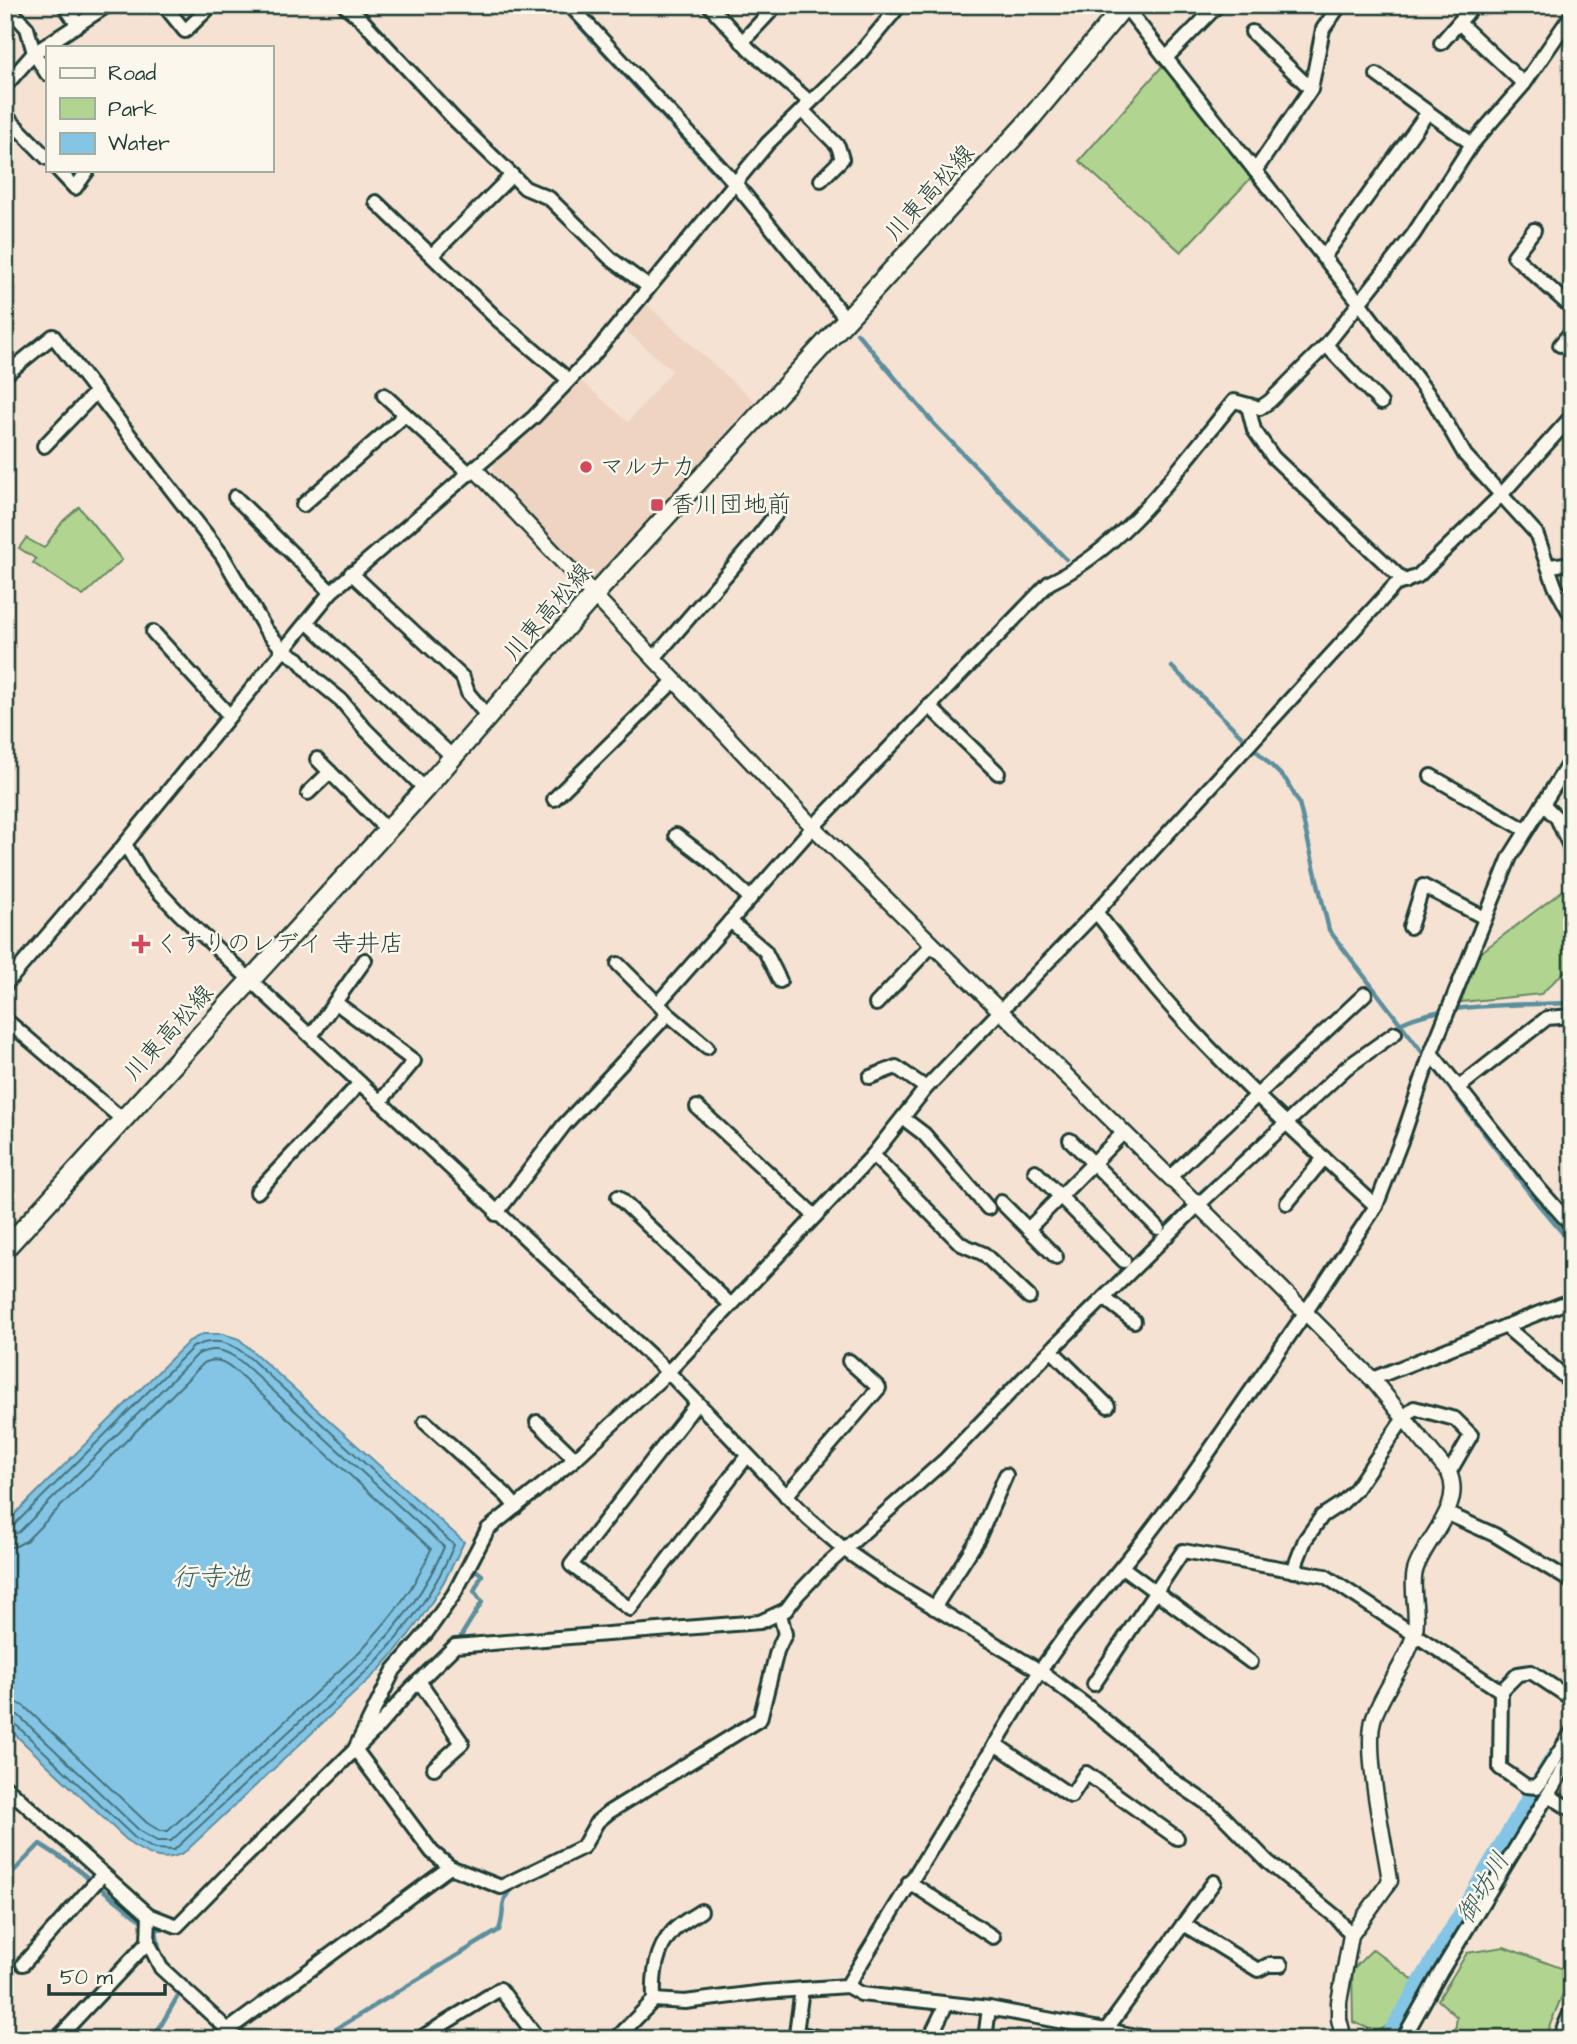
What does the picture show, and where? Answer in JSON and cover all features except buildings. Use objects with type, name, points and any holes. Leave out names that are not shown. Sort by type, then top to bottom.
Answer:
[{"type":"main road","name":"川東高松線","points":[[5,1249],[425,789],[594,595],[1026,124],[1125,5]]},
{"type":"street","points":[[6,5],[27,28],[34,53],[46,72]]},
{"type":"street","points":[[64,5],[78,25]]},
{"type":"street","points":[[5,86],[34,53],[108,5]]},
{"type":"street","points":[[164,5],[185,31],[212,5]]},
{"type":"street","points":[[344,5],[360,18],[454,119],[525,188],[549,198],[611,259],[649,287]]},
{"type":"street","points":[[709,5],[806,106],[838,146],[842,159],[821,180]]},
{"type":"street","points":[[5,985],[125,844],[331,592],[534,417],[649,287],[768,143],[857,57],[900,5]]},
{"type":"street","points":[[1125,5],[1359,302],[1435,403],[1465,455],[1536,533],[1555,586],[1572,617]]},
{"type":"street","points":[[1166,58],[1218,5]]},
{"type":"street","points":[[1255,170],[1311,89],[1323,29],[1340,5]]},
{"type":"street","points":[[1441,43],[1474,5]]},
{"type":"street","points":[[571,6],[735,183],[847,320]]},
{"type":"street","points":[[742,42],[771,11]]},
{"type":"street","points":[[658,1003],[813,827],[1049,583],[1072,572],[1131,523],[1234,401],[1260,408],[1326,345],[1413,234],[1472,144],[1524,84],[1572,14]]},
{"type":"street","points":[[1459,23],[1524,84]]},
{"type":"street","points":[[1252,32],[1311,89]]},
{"type":"street","points":[[1377,75],[1472,144]]},
{"type":"street","points":[[1323,258],[1428,112]]},
{"type":"street","points":[[5,115],[46,157]]},
{"type":"street","points":[[60,172],[75,188],[87,172]]},
{"type":"street","points":[[432,255],[512,175]]},
{"type":"street","points":[[376,202],[498,320],[569,380]]},
{"type":"street","points":[[1534,230],[1514,256],[1572,308]]},
{"type":"street","points":[[1560,345],[1572,331]]},
{"type":"street","points":[[5,375],[53,336],[222,555],[259,619],[283,650],[298,659],[314,678],[341,700],[365,729],[425,789]]},
{"type":"street","points":[[1326,345],[1381,403]]},
{"type":"street","points":[[44,446],[96,392]]},
{"type":"street","points":[[384,396],[404,416],[473,471],[813,827],[1372,1379],[1450,1474],[1453,1482],[1452,1496],[1446,1513],[1415,1571],[1415,1634],[1373,1718],[1369,1743],[1390,1881],[1351,1935],[1339,2001],[1339,2019],[1344,2039]]},
{"type":"street","points":[[1248,406],[1254,430],[1273,457],[1405,582]]},
{"type":"street","points":[[303,505],[404,416]]},
{"type":"street","points":[[355,1749],[394,1670],[454,1594],[488,1529],[575,1460],[668,1372],[873,1155],[926,1088],[1096,912],[1395,585],[1418,576],[1500,495],[1572,416]]},
{"type":"street","points":[[236,497],[331,592]]},
{"type":"street","points":[[654,658],[750,547],[779,509]]},
{"type":"street","points":[[1550,566],[1572,563]]},
{"type":"street","points":[[351,573],[463,678],[468,693],[488,717]]},
{"type":"street","points":[[307,622],[453,757]]},
{"type":"street","points":[[153,632],[229,715]]},
{"type":"street","points":[[554,799],[675,680]]},
{"type":"street","points":[[929,706],[999,773]]},
{"type":"street","points":[[847,1986],[1040,1671],[1190,1479],[1376,1206],[1431,1053],[1510,857],[1572,758]]},
{"type":"street","points":[[317,759],[387,830]]},
{"type":"street","points":[[308,793],[330,772]]},
{"type":"street","points":[[1430,776],[1526,830]]},
{"type":"street","points":[[1543,804],[1557,818],[1572,851]]},
{"type":"street","points":[[676,835],[709,860],[750,898]]},
{"type":"street","points":[[125,844],[144,876],[180,914],[496,1214],[668,1372],[786,1496],[845,1550],[934,1608],[1040,1671],[1144,1753],[1171,1779],[1217,1810],[1268,1862],[1336,1917],[1351,1935]]},
{"type":"street","points":[[1410,927],[1423,886],[1485,918]]},
{"type":"street","points":[[1096,912],[1156,989],[1256,1095],[1376,1206]]},
{"type":"street","points":[[730,921],[765,951],[780,981]]},
{"type":"street","points":[[876,1004],[932,945]]},
{"type":"street","points":[[311,1036],[365,960]]},
{"type":"street","points":[[618,964],[668,1014],[707,1047]]},
{"type":"street","points":[[1170,1177],[1364,995]]},
{"type":"street","points":[[335,1002],[414,1061],[380,1102]]},
{"type":"street","points":[[496,1214],[564,1125],[668,1014]]},
{"type":"street","points":[[1458,1088],[1547,1018],[1572,1016]]},
{"type":"street","points":[[5,1019],[123,1120]]},
{"type":"street","points":[[5,1786],[98,1879],[149,1922],[177,1927],[375,1730],[455,1646],[760,1622],[780,1614],[821,1570],[946,1459],[1051,1350],[1198,1205],[1346,1068],[1395,1032]]},
{"type":"street","points":[[1431,1053],[1572,1226]]},
{"type":"street","points":[[870,1077],[897,1067],[926,1088]]},
{"type":"street","points":[[257,1192],[360,1083]]},
{"type":"street","points":[[697,1107],[815,1216]]},
{"type":"street","points":[[903,1118],[924,1134],[988,1208]]},
{"type":"street","points":[[1028,1229],[1124,1132]]},
{"type":"street","points":[[1070,1140],[1158,1227]]},
{"type":"street","points":[[873,1155],[961,1244],[984,1254],[1029,1297]]},
{"type":"street","points":[[1287,1203],[1324,1158]]},
{"type":"street","points":[[1035,1171],[1124,1261]]},
{"type":"street","points":[[618,1197],[732,1305]]},
{"type":"street","points":[[1001,1202],[1056,1257]]},
{"type":"street","points":[[1104,1298],[1134,1321]]},
{"type":"street","points":[[1372,1379],[1572,1300]]},
{"type":"street","points":[[1505,1326],[1572,1383]]},
{"type":"street","points":[[1051,1350],[1108,1406]]},
{"type":"street","points":[[786,1496],[879,1388],[849,1360]]},
{"type":"street","points":[[697,1403],[570,1565],[629,1609],[747,1456]]},
{"type":"street","points":[[1293,1571],[1305,1540],[1322,1516],[1355,1490],[1404,1418],[1414,1408],[1455,1419],[1471,1435],[1450,1474]]},
{"type":"street","points":[[425,1422],[516,1507]]},
{"type":"street","points":[[537,1422],[575,1460]]},
{"type":"street","points":[[934,1608],[978,1539],[1006,1475]]},
{"type":"street","points":[[1446,1513],[1495,1535],[1572,1582]]},
{"type":"street","points":[[1094,1684],[1184,1551],[1325,1576],[1501,1691]]},
{"type":"street","points":[[1122,1567],[1251,1662]]},
{"type":"street","points":[[355,1749],[432,1852],[450,1867],[500,1887],[583,1847],[597,1822],[609,1812],[760,1719],[785,1634],[780,1614]]},
{"type":"street","points":[[1572,1699],[1531,1672],[1518,1674],[1501,1691],[1500,1768],[1527,1786],[1537,1787],[1572,1732]]},
{"type":"street","points":[[419,1681],[462,1743],[434,1768]]},
{"type":"street","points":[[995,1744],[1071,1796],[1086,1773],[1177,1839]]},
{"type":"street","points":[[1403,2039],[1572,1755]]},
{"type":"street","points":[[1548,1795],[1572,1810]]},
{"type":"street","points":[[149,1922],[148,1942],[161,1968],[233,2034],[450,1867]]},
{"type":"street","points":[[23,1964],[98,1879]]},
{"type":"street","points":[[909,1882],[993,1937]]},
{"type":"street","points":[[1106,2030],[1214,1882]]},
{"type":"street","points":[[654,2000],[653,1977],[659,1954],[673,1931],[701,1911]]},
{"type":"street","points":[[1184,1924],[1258,1970],[1268,1965],[1281,1965]]},
{"type":"street","points":[[63,2037],[148,1942]]},
{"type":"street","points":[[617,2039],[654,2000],[685,2002],[847,1986],[861,1994],[989,2008],[1144,2038]]},
{"type":"street","points":[[419,2039],[500,1989],[538,2039]]},
{"type":"street","points":[[802,1989],[794,2036],[823,2038]]},
{"type":"street","points":[[929,2039],[946,2005]]},
{"type":"street","points":[[985,2039],[989,2008]]},
{"type":"street","points":[[1559,2039],[1572,2009]]},
{"type":"shaded area","points":[[644,302],[760,406],[601,579],[590,579],[492,473],[494,464],[578,378],[628,422],[672,371],[622,327]]},
{"type":"green space","points":[[1165,63],[1253,176],[1181,252],[1079,161]]},
{"type":"green space","points":[[79,507],[122,560],[83,596],[33,563],[36,559],[19,548],[26,538],[44,548],[63,521]]},
{"type":"green space","points":[[1570,885],[1572,964],[1541,994],[1461,1002],[1476,956]]},
{"type":"green space","points":[[1504,1947],[1572,1972],[1544,2039],[1454,2039],[1457,2017],[1438,2000],[1467,1953]]},
{"type":"green space","points":[[1373,1949],[1416,1982],[1395,2021],[1377,2032],[1353,2022],[1352,1970]]},
{"type":"water","name":"行寺池","points":[[203,1334],[223,1334],[239,1339],[464,1542],[427,1610],[379,1670],[186,1851],[165,1858],[132,1845],[5,1725],[5,1524],[189,1341]]},
{"type":"waterway","points":[[560,5],[721,179]]},
{"type":"waterway","points":[[857,333],[935,425],[1066,559]]},
{"type":"waterway","points":[[1172,667],[1286,780],[1299,803],[1329,930],[1538,1204],[1572,1244]]},
{"type":"waterway","points":[[1392,1029],[1408,1020],[1452,1009],[1572,1003]]},
{"type":"waterway","points":[[1288,1113],[1300,1103]]},
{"type":"waterway","points":[[1199,1194],[1278,1122]]},
{"type":"waterway","points":[[1099,1293],[1186,1207]]},
{"type":"waterway","points":[[1054,1339],[1091,1301]]},
{"type":"waterway","points":[[1026,1366],[1038,1355]]},
{"type":"waterway","points":[[943,1452],[1019,1373]]},
{"type":"waterway","points":[[461,1636],[482,1602],[474,1591],[482,1575],[473,1568]]},
{"type":"waterway","points":[[335,1761],[346,1749]]},
{"type":"waterway","name":"御坊川","points":[[1394,2039],[1558,1761]]},
{"type":"waterway","points":[[5,1880],[40,1844],[68,1862],[156,1930]]},
{"type":"waterway","points":[[320,2039],[499,1930],[507,1894],[519,1885]]},
{"type":"waterway","points":[[176,1918],[201,1893]]},
{"type":"waterway","points":[[166,1927],[156,1930],[160,1954],[172,1971]]},
{"type":"waterway","points":[[153,2039],[179,1994]]},
{"type":"place","name":"マルナカ","points":[[586,467]]},
{"type":"place","name":"香川団地前","points":[[657,505]]},
{"type":"place","name":"くすりのレデイ 寺井店","points":[[141,944]]}]
